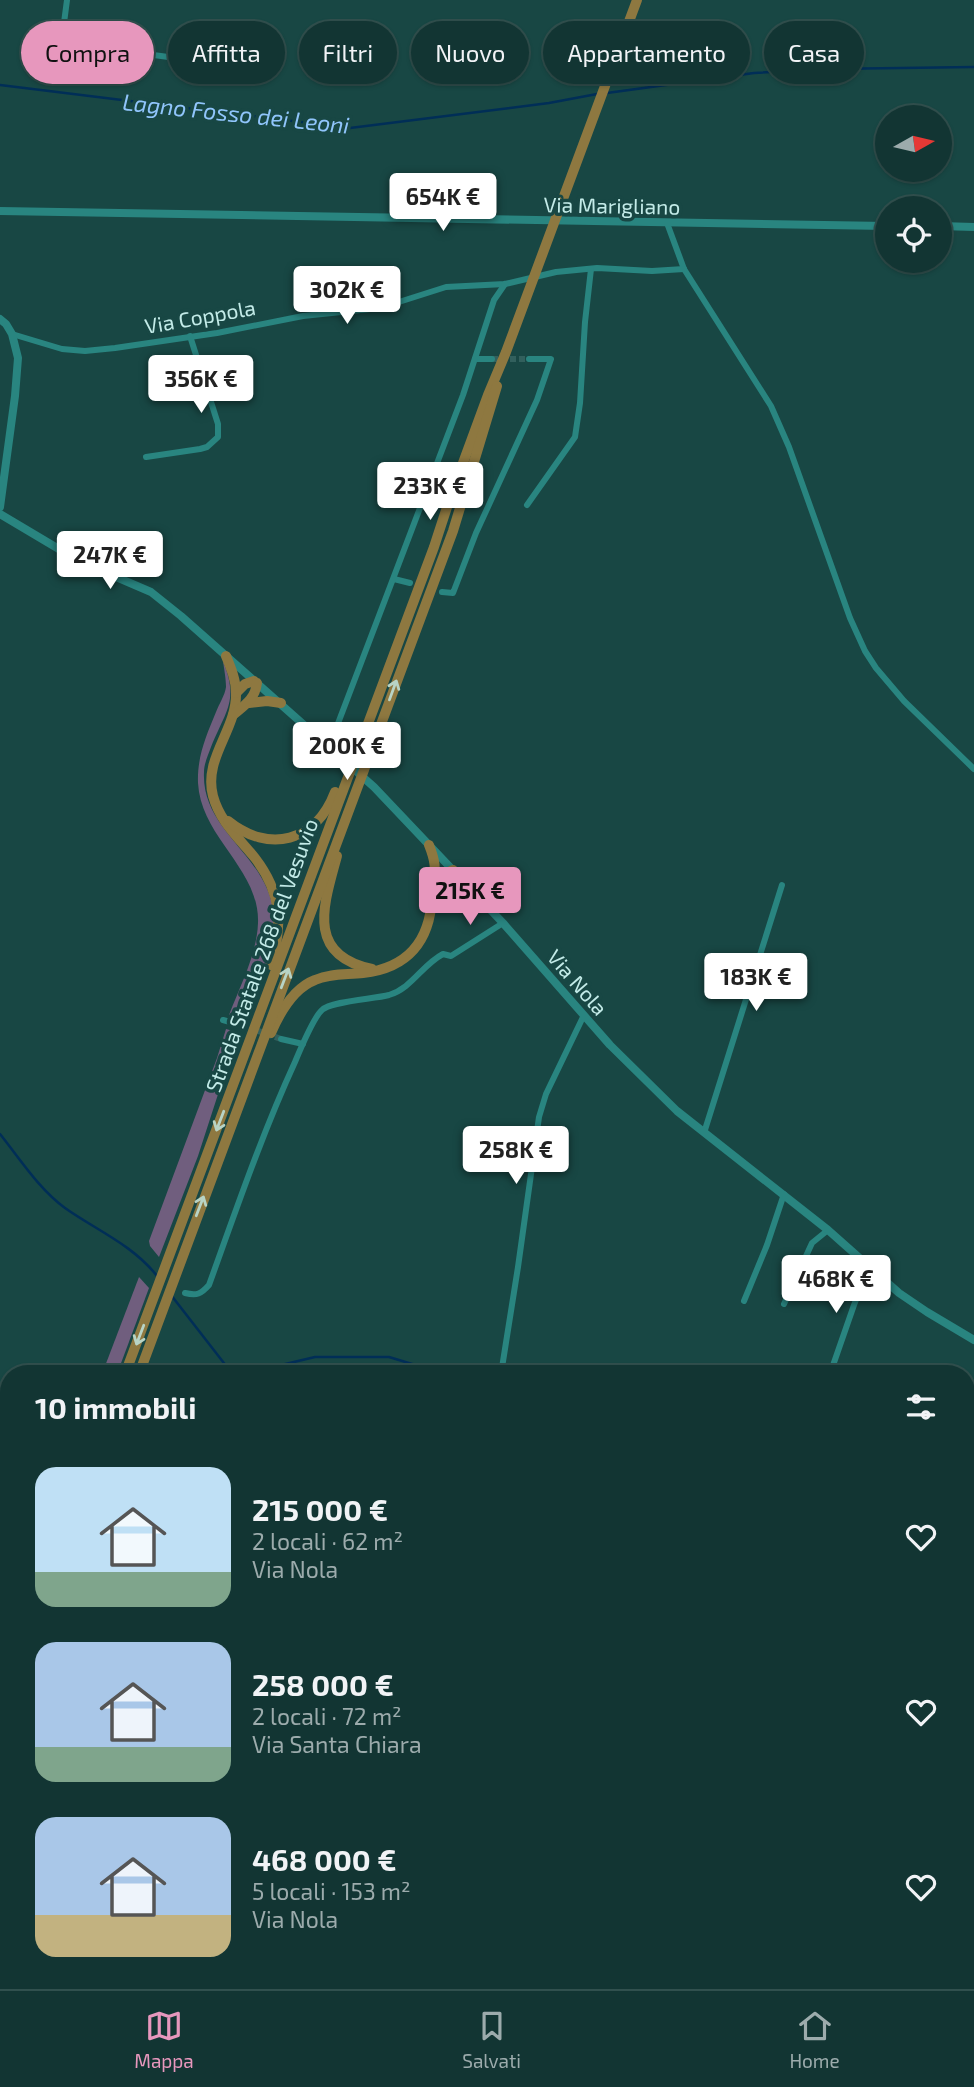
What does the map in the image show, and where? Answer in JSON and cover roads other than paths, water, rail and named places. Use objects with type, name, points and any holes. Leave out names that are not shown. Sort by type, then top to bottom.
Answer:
[{"type":"highway","points":[[379,970],[351,963],[338,954],[327,937],[324,924],[324,908],[357,744],[381,689],[637,0]]},
{"type":"highway","points":[[225,820],[249,835],[267,840],[291,838],[309,829],[322,817],[330,804],[350,785],[369,754],[453,531],[506,352]]},
{"type":"highway","points":[[226,656],[233,671],[236,694],[233,715],[213,762],[213,795],[227,827],[265,873],[279,914],[279,935],[250,1039]]},
{"type":"highway","points":[[233,715],[249,703],[255,694],[256,682],[245,684],[236,694]]},
{"type":"highway","points":[[249,703],[281,703]]},
{"type":"highway","name":"Strada Statale 268 del Vesuvio","points":[[128,1365],[250,1039],[350,785]]},
{"type":"highway","name":"Strada Statale 268 del Vesuvio","points":[[142,1365],[350,785]]},
{"type":"highway","points":[[227,1134],[275,1025],[299,989],[329,975],[379,970],[401,962],[415,949],[422,938],[431,905],[436,870],[429,845]]},
{"type":"highway","points":[[433,879],[455,872]]},
{"type":"highway","points":[[450,885],[455,872]]},
{"type":"highway","points":[[431,905],[440,891],[450,885],[469,887]]},
{"type":"street","points":[[67,0],[62,38],[64,43],[168,57]]},
{"type":"street","name":"Via Marigliano","points":[[0,211],[875,226]]},
{"type":"street","points":[[667,223],[684,269],[771,406],[789,447],[850,618],[865,651],[904,701],[974,769]]},
{"type":"street","points":[[952,226],[974,227]]},
{"type":"street","points":[[527,505],[575,437],[591,269]]},
{"type":"street","name":"Via Coppola","points":[[12,334],[62,349],[85,351],[303,316],[380,308],[446,287],[505,284],[556,272],[591,269],[684,269]]},
{"type":"street","points":[[329,747],[394,579],[494,300],[505,284]]},
{"type":"street","points":[[0,319],[12,334],[18,358],[0,508]]},
{"type":"street","points":[[146,457],[200,449],[207,447],[218,437],[218,424],[190,336]]},
{"type":"street","points":[[475,359],[492,359]]},
{"type":"street","points":[[442,592],[453,593],[537,400],[551,359],[529,359]]},
{"type":"street","name":"Via Nola","points":[[0,514],[79,561],[151,592],[181,616],[374,787],[503,923],[626,1063],[704,1133],[828,1230],[899,1293],[974,1340]]},
{"type":"street","points":[[394,579],[410,583]]},
{"type":"street","points":[[704,1133],[782,885]]},
{"type":"street","points":[[185,1293],[195,1296],[203,1293],[209,1285],[279,1100],[303,1044],[322,1009],[332,1004],[389,995],[405,988],[435,958],[443,954],[451,956],[503,923]]},
{"type":"street","points":[[502,1365],[539,1118],[551,1082],[584,1015]]},
{"type":"street","points":[[223,1020],[241,1025]]},
{"type":"street","points":[[281,1039],[303,1044]]},
{"type":"street","points":[[744,1301],[784,1194]]},
{"type":"street","points":[[784,1304],[812,1243],[828,1230]]},
{"type":"street","points":[[833,1365],[869,1267]]},
{"type":"waterway","name":"Lagno Fosso dei Leoni","points":[[607,93],[754,73],[974,67]]},
{"type":"waterway","name":"Lagno Fosso dei Leoni","points":[[0,85],[350,128],[549,103],[597,94]]},
{"type":"waterway","points":[[0,1134],[47,1192],[65,1208],[137,1255],[157,1276]]},
{"type":"waterway","points":[[171,1295],[225,1365]]},
{"type":"waterway","points":[[281,1365],[315,1357],[389,1357],[415,1365]]},
{"type":"tunnel","points":[[492,359],[529,359]]},
{"type":"tunnel","points":[[241,1025],[281,1039]]}]
